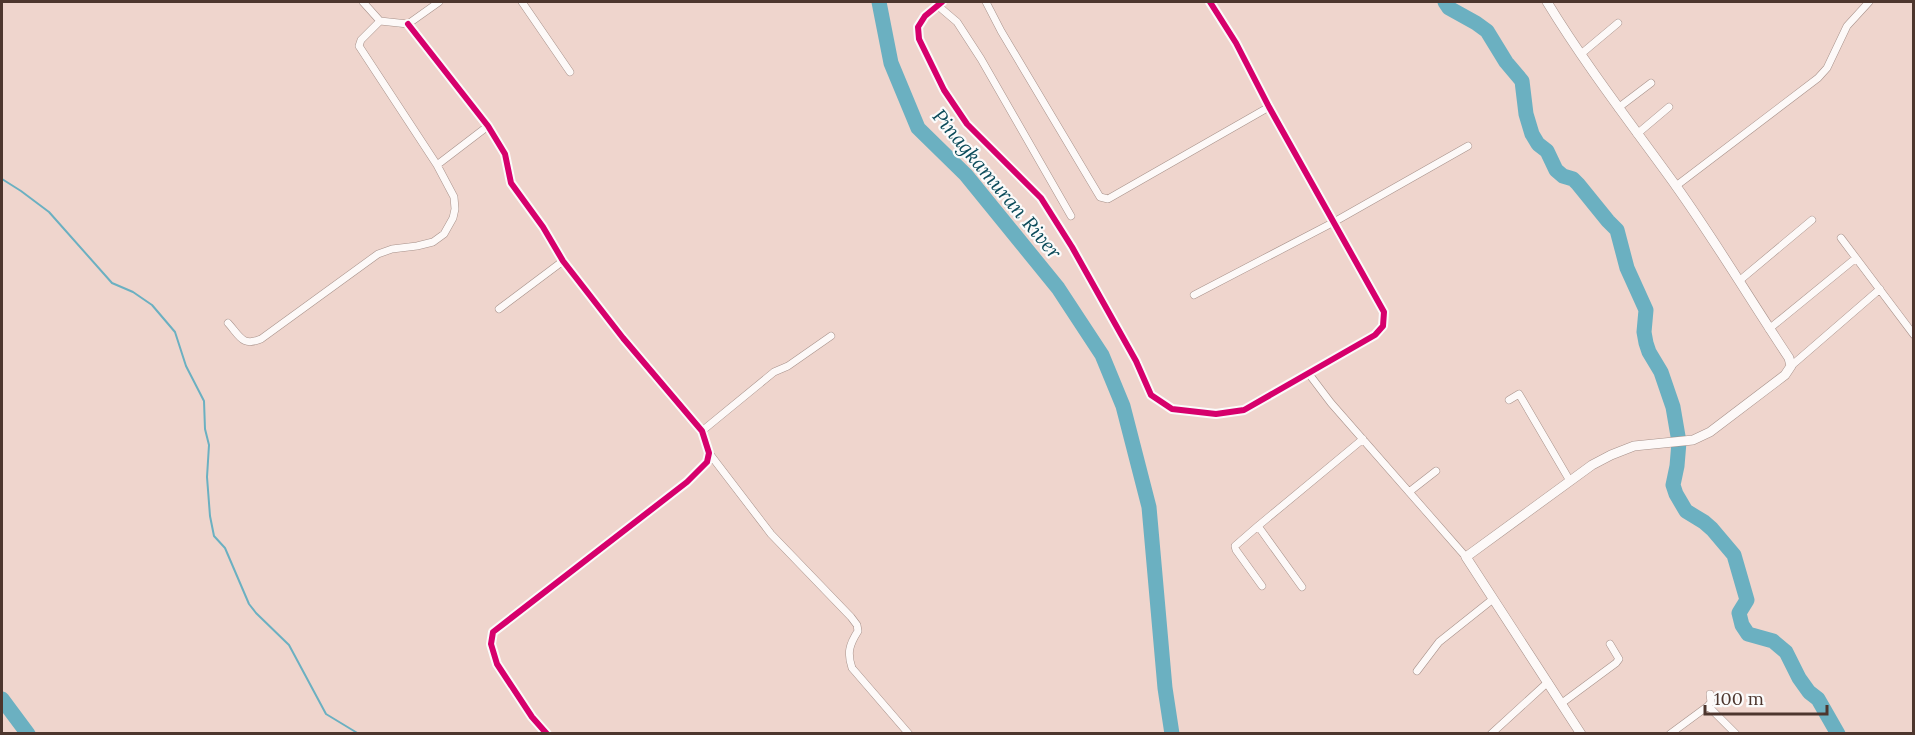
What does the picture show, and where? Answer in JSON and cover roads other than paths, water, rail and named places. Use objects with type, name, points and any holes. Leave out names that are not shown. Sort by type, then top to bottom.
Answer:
[{"type":"street","points":[[363,2],[380,21],[408,24],[439,2]]},
{"type":"street","points":[[522,2],[570,72]]},
{"type":"street","points":[[986,2],[1100,197],[1108,199],[1269,107]]},
{"type":"street","points":[[1071,216],[969,40],[940,3],[925,16],[918,27],[919,39],[944,90],[967,124],[1041,198],[1072,247],[1137,361],[1151,395],[1172,409],[1216,414],[1244,410],[1375,335],[1383,326],[1384,312],[1269,107],[1236,43],[1210,2]]},
{"type":"street","points":[[1547,2],[1618,108],[1676,186],[1789,358],[1791,366]]},
{"type":"street","points":[[1676,186],[1818,78],[1827,68],[1847,26],[1869,2]]},
{"type":"street","points":[[228,323],[246,342],[252,343],[261,339],[378,254],[392,249],[433,242],[444,234],[453,218],[455,208],[453,197],[437,165],[359,46],[361,40],[380,21]]},
{"type":"street","points":[[1581,54],[1618,23]]},
{"type":"street","points":[[408,24],[488,126],[505,154],[511,183],[543,227],[563,261],[623,338],[702,431],[709,453],[771,534],[851,617],[858,632],[850,644],[848,657],[852,668],[909,734]]},
{"type":"street","points":[[1618,108],[1651,83]]},
{"type":"street","points":[[1637,134],[1669,107]]},
{"type":"street","points":[[437,165],[488,126]]},
{"type":"street","points":[[1194,295],[1334,222],[1468,146]]},
{"type":"street","points":[[1739,281],[1812,220]]},
{"type":"street","points":[[1841,238],[1914,335]]},
{"type":"street","points":[[1769,329],[1856,258]]},
{"type":"street","points":[[499,309],[563,261]]},
{"type":"street","points":[[1466,557],[1570,481],[1611,455],[1634,446],[1693,440],[1710,432],[1785,375],[1791,366],[1880,289]]},
{"type":"street","points":[[702,431],[774,372],[788,366],[831,336]]},
{"type":"street","points":[[1309,374],[1466,557],[1581,734]]},
{"type":"street","points":[[1509,400],[1520,394],[1570,481]]},
{"type":"street","points":[[1262,586],[1236,550],[1236,546],[1363,439]]},
{"type":"street","points":[[547,734],[532,717],[497,664],[492,644],[493,632],[687,482],[707,462],[709,453]]},
{"type":"street","points":[[1409,492],[1436,471]]},
{"type":"street","points":[[1258,526],[1302,587]]},
{"type":"street","points":[[1418,670],[1439,642],[1493,598]]},
{"type":"street","points":[[1562,703],[1616,663],[1619,659],[1610,644]]},
{"type":"street","points":[[1491,734],[1548,682]]},
{"type":"street","points":[[1670,734],[1708,706],[1711,702],[1710,694]]},
{"type":"street","points":[[1708,706],[1736,734]]},
{"type":"waterway","name":"Pinagkamuran River","points":[[879,2],[891,63],[918,128],[966,175],[1058,288],[1102,355],[1123,406],[1149,507],[1165,688],[1172,734]]},
{"type":"waterway","points":[[1445,2],[1449,8],[1487,31],[1506,62],[1522,81],[1526,114],[1532,134],[1538,144],[1547,151],[1556,170],[1563,176],[1573,179],[1617,230],[1627,268],[1646,310],[1644,332],[1646,343],[1661,372],[1673,407],[1679,442],[1673,485],[1676,494],[1686,511],[1712,529],[1734,555],[1747,600],[1739,613],[1742,625],[1748,634],[1773,641],[1786,652],[1799,678],[1809,692],[1818,699],[1838,734]]},
{"type":"waterway","points":[[2,179],[49,212],[112,283],[133,292],[152,305],[175,332],[186,366],[204,401],[205,429],[209,445],[207,477],[214,536],[225,548],[249,604],[289,645],[326,714],[359,734]]},
{"type":"waterway","points":[[2,699],[28,734]]}]
